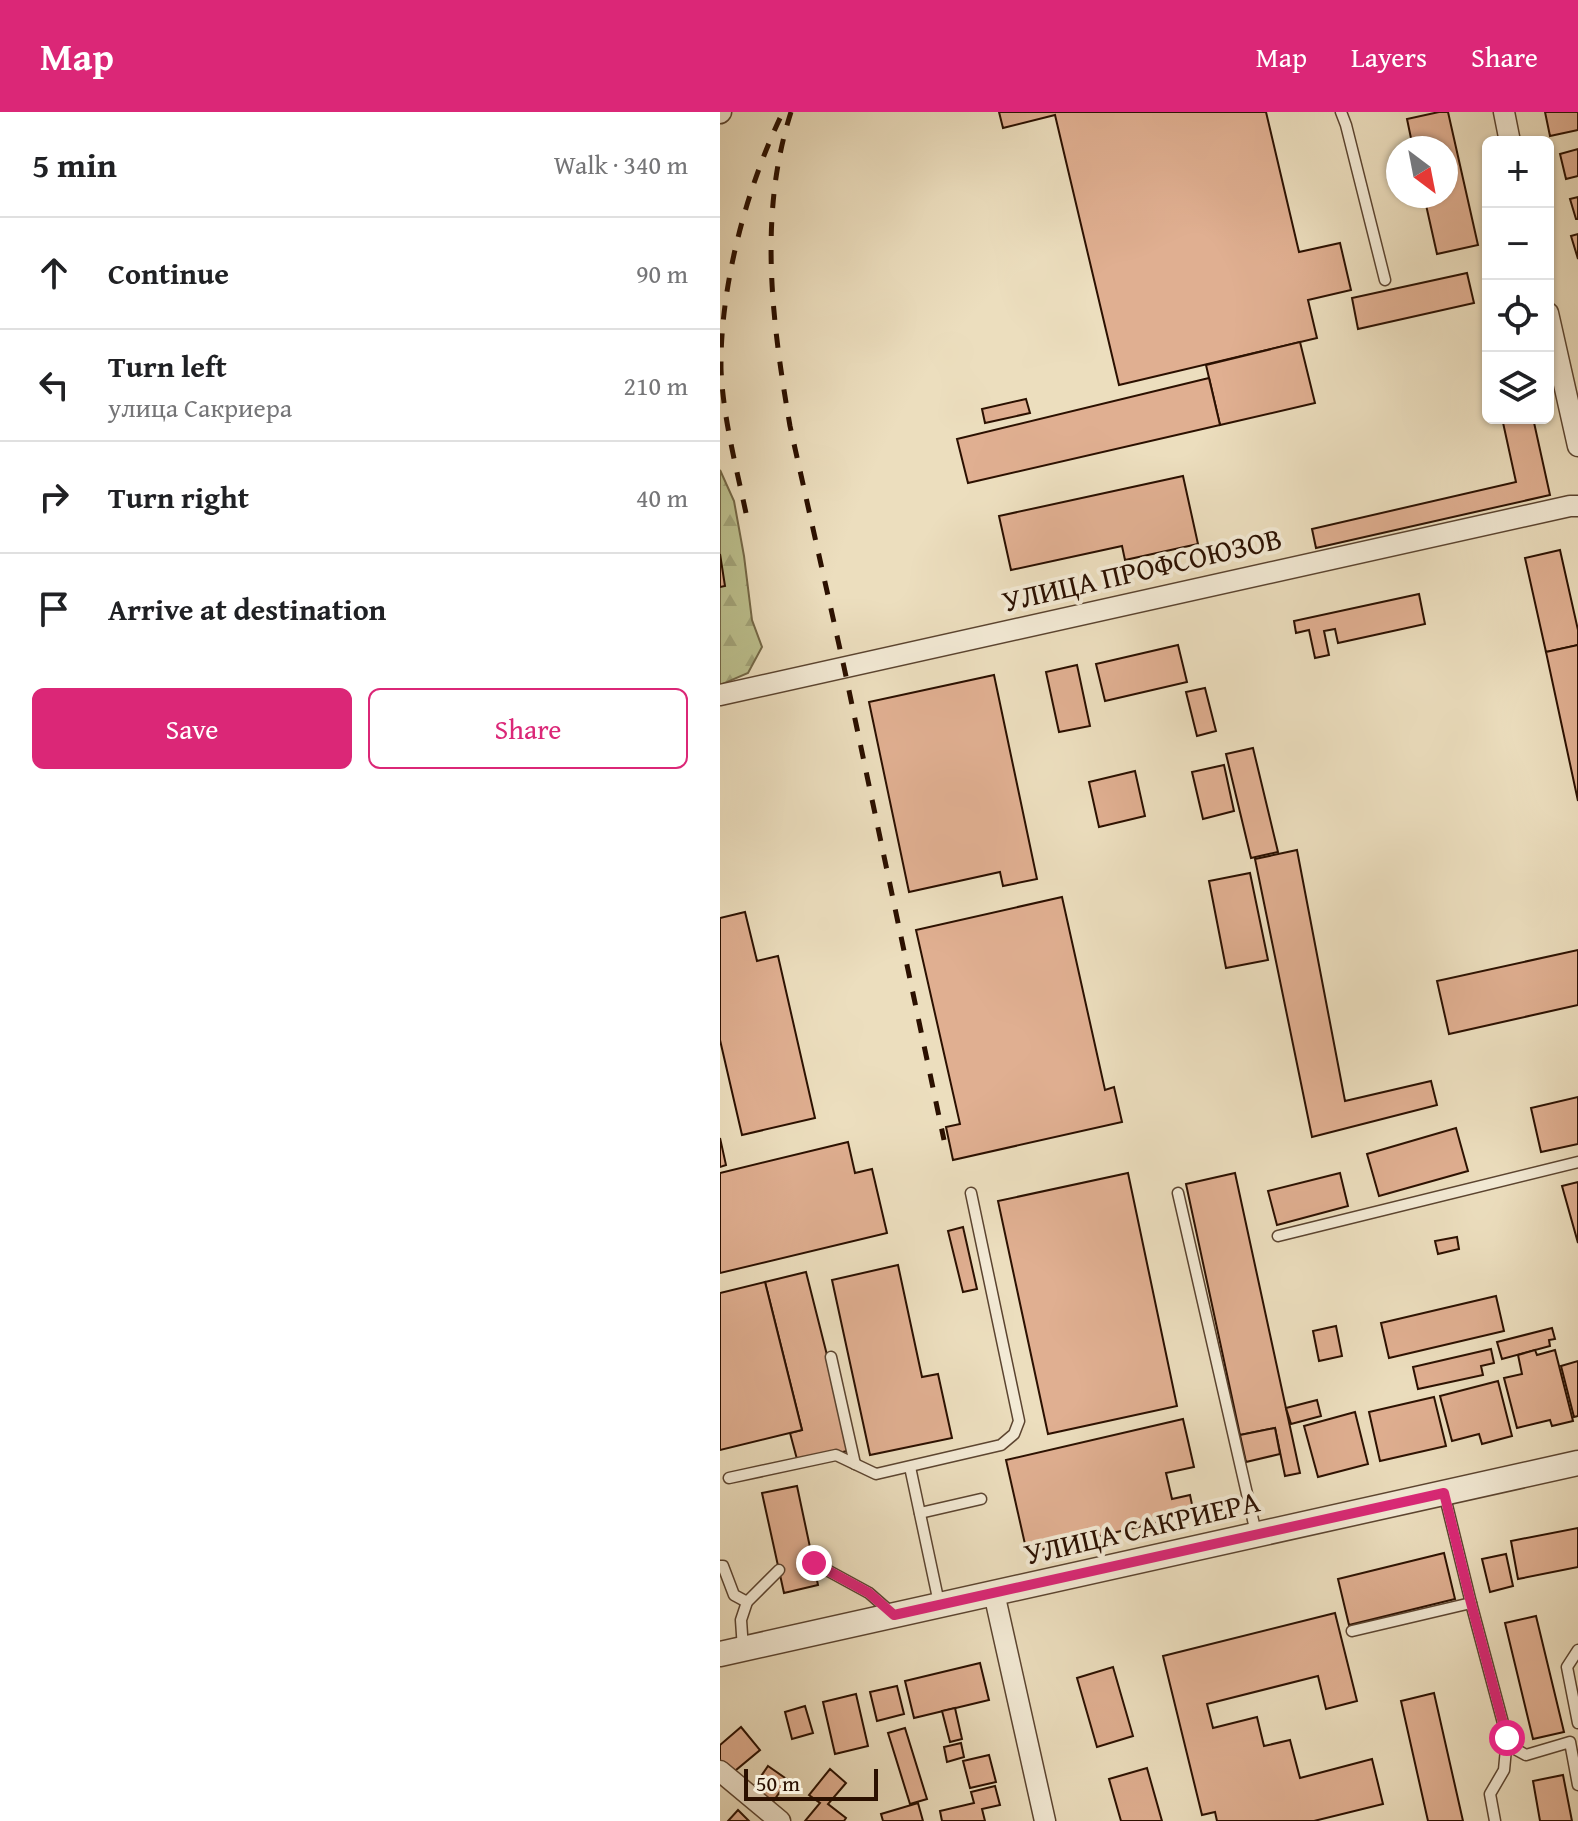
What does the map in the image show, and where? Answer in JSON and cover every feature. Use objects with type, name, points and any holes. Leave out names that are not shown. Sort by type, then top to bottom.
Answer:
[{"type":"street","points":[[1504,112],[1509,136]]},
{"type":"street","points":[[1554,340],[1578,446]]},
{"type":"street","name":"УЛИЦА ПРОФСОЮЗОВ","points":[[720,695],[1578,506]]},
{"type":"street","name":"УЛИЦА САКРИЕРА","points":[[732,1651],[1578,1463]]},
{"type":"street","points":[[994,1593],[1045,1821]]},
{"type":"street","points":[[720,1771],[780,1821]]},
{"type":"lane","points":[[1341,112],[1385,280]]},
{"type":"lane","points":[[1278,1236],[1578,1162]]},
{"type":"lane","points":[[729,1478],[836,1455],[876,1474],[1001,1445],[1014,1434],[1019,1421],[971,1193]]},
{"type":"lane","points":[[1178,1193],[1257,1535]]},
{"type":"lane","points":[[831,1357],[855,1464]]},
{"type":"lane","points":[[910,1467],[939,1605]]},
{"type":"lane","points":[[1444,1493],[1507,1738],[1504,1770],[1490,1794],[1495,1821]]},
{"type":"lane","points":[[920,1513],[981,1499]]},
{"type":"lane","points":[[814,1563],[869,1593],[894,1615]]},
{"type":"lane","points":[[720,1566],[723,1566],[734,1595],[747,1602]]},
{"type":"lane","points":[[732,1651],[747,1602],[779,1570]]},
{"type":"lane","points":[[1352,1631],[1471,1603]]},
{"type":"lane","points":[[1578,1650],[1567,1667],[1578,1723]]},
{"type":"lane","points":[[1507,1738],[1515,1749],[1526,1755],[1574,1741],[1578,1785]]},
{"type":"green space","points":[[720,470],[734,501],[752,620],[762,647],[748,673],[720,685]]},
{"type":"building","points":[[999,112],[1266,112],[1299,252],[1340,243],[1351,290],[1308,300],[1317,338],[1119,385],[1055,115],[1003,128]]},
{"type":"building","points":[[1448,112],[1453,136],[1411,136],[1407,119]]},
{"type":"building","points":[[1545,112],[1578,112],[1578,130],[1550,136]]},
{"type":"building","points":[[1578,149],[1578,176],[1566,179],[1560,154]]},
{"type":"building","points":[[1458,156],[1478,245],[1437,254],[1427,208],[1458,208]]},
{"type":"building","points":[[1578,197],[1578,219],[1576,219],[1570,199]]},
{"type":"building","points":[[1578,234],[1578,259],[1571,236]]},
{"type":"building","points":[[1467,273],[1474,303],[1358,329],[1352,298]]},
{"type":"building","points":[[1300,342],[1315,403],[1220,425],[1206,365]]},
{"type":"building","points":[[1209,378],[1220,425],[968,483],[957,439]]},
{"type":"building","points":[[1026,399],[1030,413],[985,423],[982,409]]},
{"type":"building","points":[[1503,424],[1534,424],[1550,495],[1316,548],[1312,529],[1516,482]]},
{"type":"building","points":[[1183,476],[1198,544],[1125,560],[1122,546],[1011,570],[999,516]]},
{"type":"building","points":[[1560,550],[1578,630],[1578,645],[1546,652],[1525,558]]},
{"type":"building","points":[[720,554],[725,586],[720,587]]},
{"type":"building","points":[[1419,594],[1425,624],[1338,643],[1335,629],[1324,631],[1329,655],[1315,658],[1309,630],[1296,633],[1294,621]]},
{"type":"building","points":[[1178,645],[1187,682],[1105,701],[1096,664]]},
{"type":"building","points":[[1578,645],[1578,801],[1546,652]]},
{"type":"building","points":[[1077,665],[1090,726],[1059,732],[1046,672]]},
{"type":"building","points":[[994,675],[1037,879],[1003,886],[1000,872],[909,892],[869,702]]},
{"type":"building","points":[[1205,688],[1216,731],[1197,736],[1186,692]]},
{"type":"building","points":[[1253,748],[1278,852],[1251,858],[1226,754]]},
{"type":"building","points":[[1224,765],[1234,811],[1203,819],[1192,772]]},
{"type":"building","points":[[1135,771],[1145,816],[1099,827],[1089,782]]},
{"type":"building","points":[[1297,850],[1345,1101],[1431,1081],[1437,1105],[1312,1137],[1255,859]]},
{"type":"building","points":[[1250,873],[1268,960],[1226,968],[1209,881]]},
{"type":"building","points":[[1062,897],[1105,1090],[1114,1087],[1122,1122],[953,1160],[946,1127],[960,1124],[916,930]]},
{"type":"building","points":[[745,912],[757,961],[778,956],[815,1118],[742,1135],[720,1040],[720,918]]},
{"type":"building","points":[[1578,950],[1578,1005],[1449,1034],[1437,981]]},
{"type":"building","points":[[1578,1097],[1578,1144],[1541,1152],[1531,1108]]},
{"type":"building","points":[[1456,1128],[1468,1171],[1379,1196],[1367,1154]]},
{"type":"building","points":[[720,1138],[726,1165],[720,1167]]},
{"type":"building","points":[[848,1142],[855,1173],[872,1169],[887,1233],[720,1273],[720,1173]]},
{"type":"building","points":[[1128,1173],[1177,1406],[1048,1434],[998,1201]]},
{"type":"building","points":[[1235,1173],[1300,1473],[1285,1476],[1275,1428],[1240,1435],[1186,1184]]},
{"type":"building","points":[[1340,1173],[1348,1206],[1277,1225],[1268,1191]]},
{"type":"building","points":[[1578,1182],[1578,1243],[1562,1186]]},
{"type":"building","points":[[963,1227],[977,1289],[963,1292],[948,1231]]},
{"type":"building","points":[[1457,1237],[1459,1249],[1438,1254],[1435,1241]]},
{"type":"building","points":[[898,1265],[922,1377],[938,1374],[952,1438],[870,1455],[832,1280]]},
{"type":"building","points":[[806,1272],[851,1450],[798,1463],[790,1433],[802,1430],[765,1282]]},
{"type":"building","points":[[765,1282],[802,1430],[720,1450],[720,1293]]},
{"type":"building","points":[[1496,1296],[1504,1331],[1389,1358],[1381,1323]]},
{"type":"building","points":[[1336,1326],[1342,1356],[1319,1361],[1313,1331]]},
{"type":"building","points":[[1552,1328],[1555,1339],[1549,1340],[1550,1346],[1502,1359],[1497,1342]]},
{"type":"building","points":[[1491,1349],[1494,1363],[1481,1366],[1483,1375],[1418,1389],[1413,1367]]},
{"type":"building","points":[[1535,1350],[1537,1355],[1555,1350],[1573,1421],[1552,1426],[1550,1420],[1517,1428],[1504,1378],[1522,1374],[1518,1355]]},
{"type":"building","points":[[1578,1361],[1578,1416],[1574,1417],[1561,1366]]},
{"type":"building","points":[[1498,1381],[1512,1436],[1482,1444],[1479,1434],[1452,1441],[1440,1396]]},
{"type":"building","points":[[1434,1397],[1446,1446],[1380,1461],[1369,1412]]},
{"type":"building","points":[[1317,1400],[1321,1416],[1291,1424],[1286,1408]]},
{"type":"building","points":[[1355,1412],[1368,1464],[1318,1477],[1304,1426]]},
{"type":"building","points":[[1183,1419],[1194,1467],[1166,1473],[1172,1499],[1190,1495],[1194,1514],[1027,1553],[1006,1460]]},
{"type":"building","points":[[1275,1428],[1280,1454],[1246,1462],[1240,1435]]},
{"type":"building","points":[[797,1486],[818,1585],[784,1593],[762,1493]]},
{"type":"building","points":[[1578,1528],[1578,1567],[1518,1579],[1511,1541]]},
{"type":"building","points":[[1444,1553],[1455,1599],[1349,1625],[1338,1579]]},
{"type":"building","points":[[1506,1554],[1513,1586],[1490,1592],[1482,1559]]},
{"type":"building","points":[[1335,1613],[1357,1701],[1326,1709],[1318,1676],[1207,1704],[1213,1728],[1257,1717],[1264,1746],[1290,1740],[1300,1778],[1372,1759],[1383,1804],[1314,1821],[1217,1821],[1215,1812],[1202,1815],[1163,1656]]},
{"type":"building","points":[[1536,1616],[1564,1732],[1533,1739],[1505,1623]]},
{"type":"building","points":[[980,1663],[989,1700],[914,1718],[905,1681]]},
{"type":"building","points":[[1113,1667],[1133,1736],[1097,1747],[1077,1678]]},
{"type":"building","points":[[897,1686],[904,1714],[877,1721],[870,1692]]},
{"type":"building","points":[[1434,1693],[1463,1821],[1428,1821],[1401,1701]]},
{"type":"building","points":[[856,1694],[868,1746],[835,1754],[823,1702]]},
{"type":"building","points":[[805,1706],[813,1733],[792,1739],[785,1712]]},
{"type":"building","points":[[955,1708],[962,1739],[950,1742],[942,1711]]},
{"type":"building","points":[[741,1727],[760,1750],[730,1775],[720,1762],[720,1745]]},
{"type":"building","points":[[905,1728],[927,1799],[910,1804],[888,1733]]},
{"type":"building","points":[[961,1743],[964,1757],[947,1762],[944,1747]]},
{"type":"building","points":[[989,1755],[996,1782],[970,1788],[963,1761]]},
{"type":"building","points":[[768,1766],[788,1780],[770,1806],[750,1792]]},
{"type":"building","points":[[1147,1768],[1162,1821],[1121,1821],[1109,1779]]},
{"type":"building","points":[[830,1769],[846,1783],[828,1804],[846,1818],[844,1821],[805,1821],[820,1803],[809,1795]]},
{"type":"building","points":[[1563,1775],[1572,1821],[1540,1821],[1533,1781]]},
{"type":"building","points":[[995,1786],[1000,1805],[982,1809],[985,1821],[942,1821],[940,1811],[974,1803],[971,1792]]},
{"type":"building","points":[[918,1803],[923,1821],[883,1821],[881,1814]]},
{"type":"building","points":[[738,1810],[749,1821],[728,1821]]},
{"type":"railway","points":[[791,112],[774,190],[771,229],[778,348],[790,426],[944,1140]]},
{"type":"railway","points":[[746,513],[724,405],[722,338],[730,272],[746,207],[781,116]]},
{"type":"route","points":[[814,1563],[869,1593],[894,1615],[1444,1493],[1507,1738]]}]
